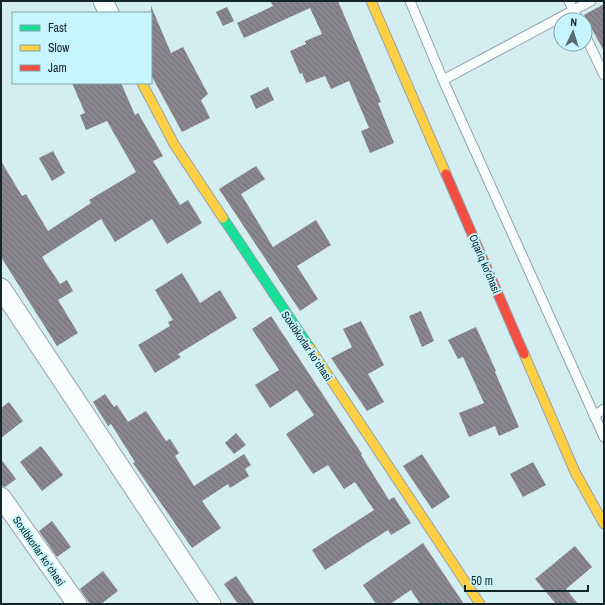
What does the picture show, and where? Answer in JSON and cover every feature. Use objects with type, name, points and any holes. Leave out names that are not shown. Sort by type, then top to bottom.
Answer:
[{"type":"street","points":[[104,1],[109,12]]},
{"type":"street","name":"Oqariq ko'chasi","points":[[371,1],[575,472],[604,524]]},
{"type":"street","name":"Soxibkorlar koʻchasi","points":[[143,84],[174,144],[480,604]]},
{"type":"street","points":[[1,288],[211,604]]},
{"type":"street","name":"Soxibkorlar koʻchasi","points":[[1,497],[76,604]]},
{"type":"lane","points":[[410,1],[443,80],[604,437]]},
{"type":"lane","points":[[569,1],[574,10]]},
{"type":"lane","points":[[443,80],[591,1]]},
{"type":"lane","points":[[593,46],[600,56],[604,75]]},
{"type":"lane","points":[[594,416],[604,409]]},
{"type":"building","points":[[270,1],[338,1],[381,102],[378,103],[394,143],[370,153],[361,131],[369,128],[349,81],[331,89],[325,76],[306,83],[302,73],[300,74],[290,51],[306,44],[305,41],[322,34],[310,8],[244,38],[237,23],[273,6]]},
{"type":"building","points":[[604,4],[604,51],[593,31],[593,12],[589,12]]},
{"type":"building","points":[[151,6],[171,53],[183,47],[208,94],[201,100],[210,118],[182,132],[152,77]]},
{"type":"building","points":[[227,7],[234,21],[223,26],[216,12]]},
{"type":"building","points":[[72,84],[121,84],[135,115],[138,113],[163,156],[153,161],[180,205],[188,200],[202,223],[167,244],[152,219],[115,242],[101,219],[42,257],[60,284],[67,280],[73,291],[58,300],[78,333],[57,346],[1,257],[1,161],[22,196],[26,194],[48,231],[91,203],[89,200],[136,172],[107,121],[86,130],[80,115],[85,113]]},
{"type":"building","points":[[268,87],[274,100],[256,109],[250,96]]},
{"type":"building","points":[[53,151],[65,173],[52,181],[39,158]]},
{"type":"building","points":[[256,166],[265,179],[241,194],[273,247],[316,220],[331,245],[297,266],[318,299],[300,311],[219,189]]},
{"type":"building","points":[[182,273],[200,303],[220,290],[237,318],[178,354],[181,357],[155,373],[138,345],[170,326],[168,322],[173,320],[155,290]]},
{"type":"building","points":[[421,311],[434,341],[422,347],[409,316]]},
{"type":"building","points":[[271,316],[362,454],[361,455],[389,500],[394,497],[411,523],[391,535],[388,530],[325,570],[312,550],[374,510],[355,482],[344,489],[328,465],[313,474],[286,434],[314,415],[297,390],[270,408],[255,385],[279,370],[252,329]]},
{"type":"building","points":[[361,321],[384,365],[368,374],[384,402],[367,411],[331,358],[352,347],[343,329]]},
{"type":"building","points":[[476,327],[519,427],[499,436],[495,426],[469,437],[459,413],[484,403],[463,357],[458,359],[448,340]]},
{"type":"building","points":[[105,394],[114,407],[117,405],[128,422],[146,411],[166,441],[170,439],[179,453],[175,456],[194,486],[244,454],[251,465],[245,469],[249,476],[230,488],[228,484],[202,501],[221,528],[192,548],[133,463],[135,462],[111,424],[108,426],[93,402]]},
{"type":"building","points":[[9,402],[23,421],[1,438],[1,408]]},
{"type":"building","points":[[236,433],[246,445],[234,454],[225,443]]},
{"type":"building","points":[[41,446],[63,475],[42,491],[20,462]]},
{"type":"building","points":[[422,454],[450,497],[432,509],[403,466]]},
{"type":"building","points":[[1,459],[16,479],[5,487],[1,486]]},
{"type":"building","points":[[533,462],[546,485],[523,497],[510,474]]},
{"type":"building","points":[[52,521],[71,547],[57,557],[39,531]]},
{"type":"building","points":[[423,543],[464,604],[420,604],[411,590],[390,604],[376,604],[363,585]]},
{"type":"building","points":[[575,546],[592,567],[566,589],[578,604],[556,604],[535,579]]},
{"type":"building","points":[[103,571],[118,591],[101,604],[90,604],[80,589]]},
{"type":"building","points":[[236,576],[255,604],[238,604],[224,584]]},
{"type":"traffic: fast","points":[[223,218],[310,348]]},
{"type":"traffic: slow","points":[[371,1],[446,174]]},
{"type":"traffic: slow","points":[[143,84],[174,144],[223,218]]},
{"type":"traffic: slow","points":[[310,348],[480,604]]},
{"type":"traffic: slow","points":[[524,354],[575,472],[604,524]]},
{"type":"traffic: jam","points":[[446,174],[524,354]]}]
